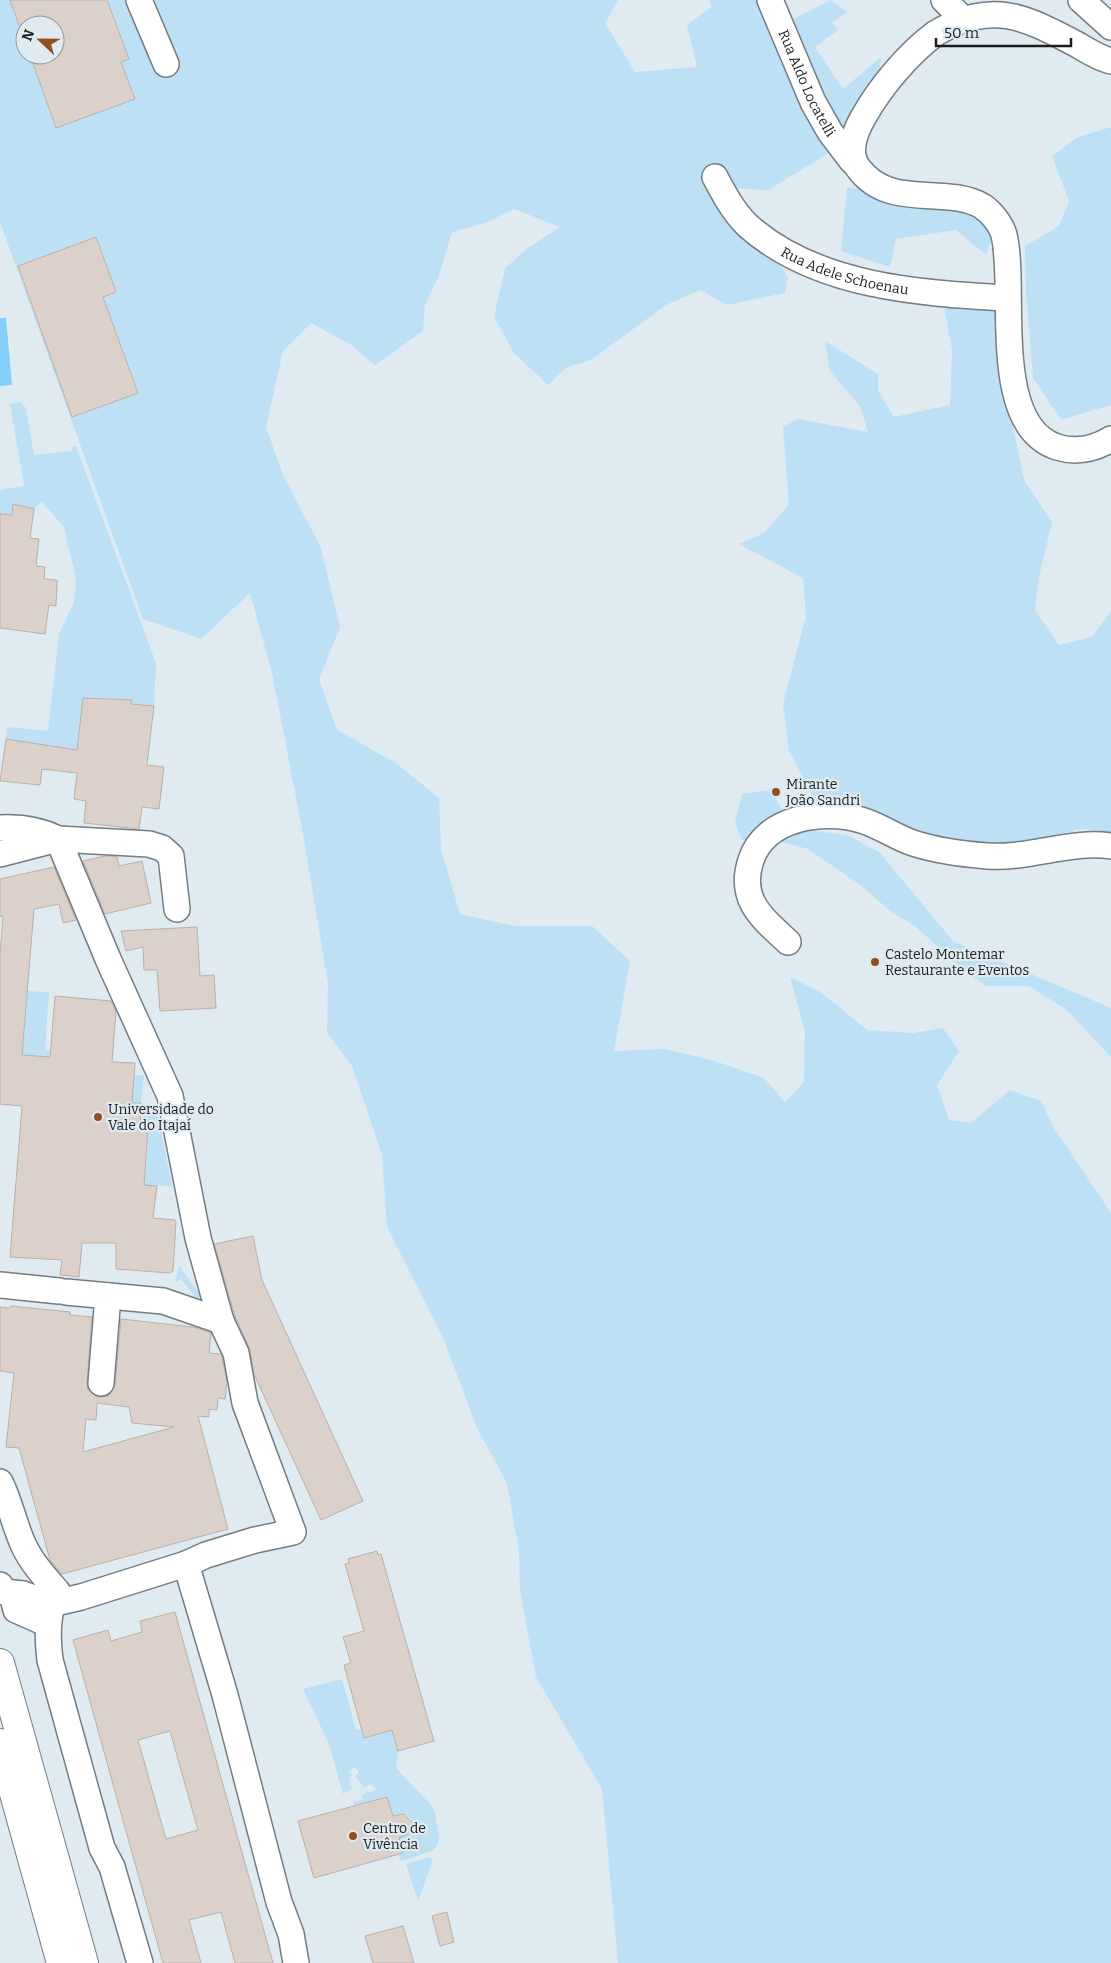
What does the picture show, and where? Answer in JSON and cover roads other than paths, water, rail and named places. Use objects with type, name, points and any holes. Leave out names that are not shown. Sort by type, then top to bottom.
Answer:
[{"type":"main road","points":[[0,1663],[84,1963]]},
{"type":"main road","points":[[0,1743],[61,1963]]},
{"type":"street","points":[[139,0],[166,64]]},
{"type":"street","name":"Rua Aldo Locatelli","points":[[770,0],[813,102],[830,132],[863,175],[876,185],[895,192],[964,200],[981,206],[995,218],[1003,232],[1008,256],[1007,298],[1014,384],[1020,410],[1028,426],[1038,436],[1052,445],[1068,450],[1084,450],[1111,439]]},
{"type":"street","points":[[1081,0],[1111,28]]},
{"type":"street","points":[[852,161],[852,141],[872,101],[889,80],[930,37],[952,8],[1003,10],[1020,14],[1096,56],[1111,61]]},
{"type":"street","name":"Rua Adele Schoenau","points":[[715,177],[730,205],[746,224],[769,242],[798,258],[833,272],[899,289],[927,293],[1007,298]]},
{"type":"street","points":[[788,942],[761,916],[748,895],[746,875],[753,854],[767,834],[784,823],[811,817],[848,817],[862,820],[912,842],[956,853],[990,856],[1042,853],[1089,845],[1111,846]]},
{"type":"street","points":[[0,828],[21,827],[48,834],[58,840],[108,959],[170,1096],[198,1238],[221,1321],[236,1353],[245,1403],[293,1532],[255,1540],[206,1555],[186,1564],[81,1597],[51,1610],[16,1610],[6,1590]]},
{"type":"street","points":[[0,854],[58,840],[132,842],[162,848],[170,856],[177,909]]},
{"type":"street","points":[[0,1285],[175,1304],[187,1311],[221,1321]]},
{"type":"street","points":[[101,1383],[108,1296]]},
{"type":"street","points":[[0,1482],[9,1501],[23,1544],[35,1566],[57,1591],[51,1610],[47,1635],[53,1669],[102,1848],[112,1867],[140,1963]]},
{"type":"street","points":[[186,1564],[225,1695],[279,1902],[291,1934],[296,1963]]},
{"type":"water","points":[[0,318],[6,318],[12,385],[0,386]]},
{"type":"place","name":"Mirante João Sandri","points":[[776,792]]},
{"type":"place","name":"Castelo Montemar Restaurante e Eventos","points":[[875,962]]},
{"type":"place","name":"Universidade do Vale do Itajaí","points":[[98,1117]]},
{"type":"place","name":"Centro de Vivência","points":[[353,1836]]}]
